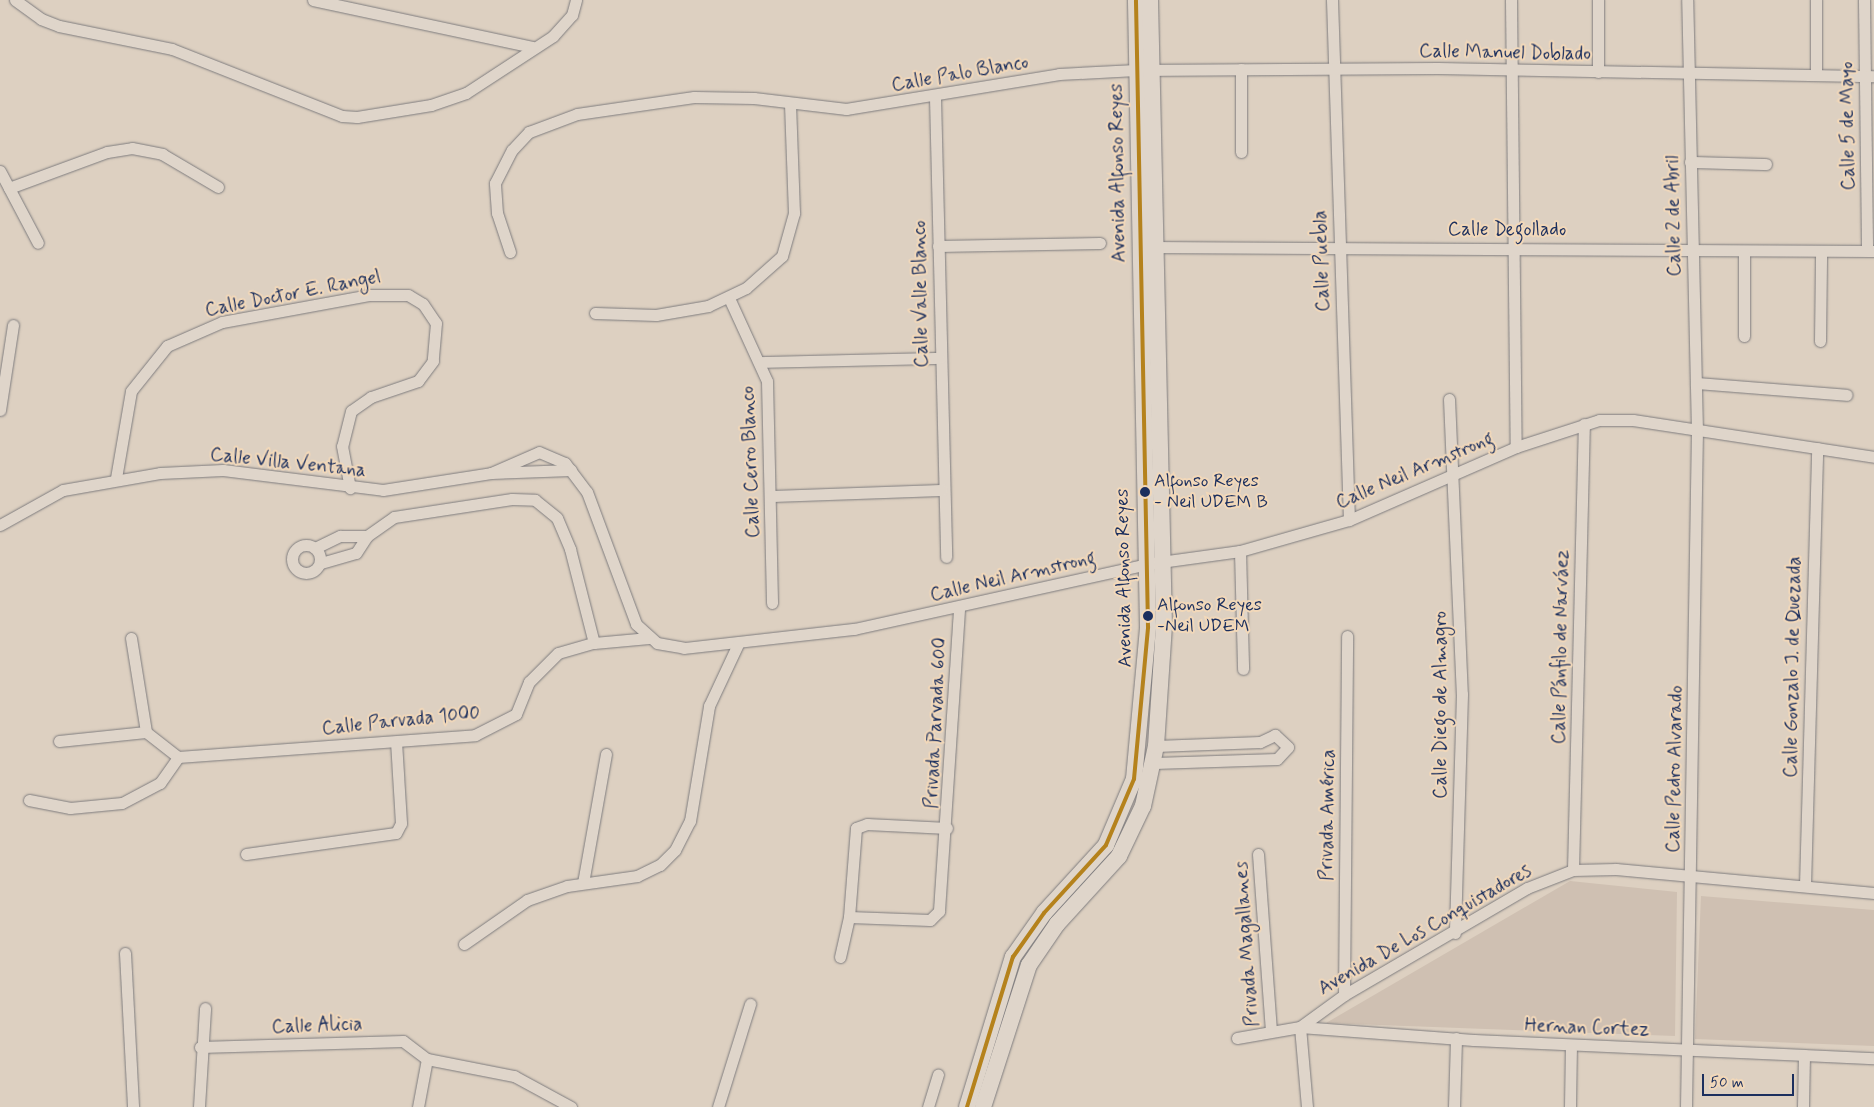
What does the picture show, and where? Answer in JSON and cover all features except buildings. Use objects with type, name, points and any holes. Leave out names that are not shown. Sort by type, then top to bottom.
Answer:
[{"type":"main road","name":"Avenida Alfonso Reyes","points":[[984,1107],[1029,965],[1057,924],[1119,856],[1143,806],[1155,754],[1164,627],[1148,247],[1144,70],[1136,0]]},
{"type":"main road","name":"Avenida Alfonso Reyes","points":[[1144,70],[1150,0]]},
{"type":"main road","name":"Avenida Alfonso Reyes","points":[[967,1107],[1013,957],[1044,913],[1106,845],[1128,801],[1144,699],[1148,247]]},
{"type":"street","points":[[15,0],[41,19],[59,26],[172,49],[342,116],[383,115],[448,100],[466,93],[564,26],[576,0]]},
{"type":"street","points":[[313,0],[532,47]]},
{"type":"street","name":"Calle Puebla","points":[[1332,0],[1349,520]]},
{"type":"street","points":[[1511,0],[1516,448]]},
{"type":"street","points":[[1598,0],[1598,72]]},
{"type":"street","name":"Calle 2 de Abril","points":[[1687,0],[1691,250],[1697,431]]},
{"type":"street","points":[[1816,0],[1816,74]]},
{"type":"street","name":"Calle 5 de Mayo","points":[[1864,0],[1869,76],[1870,251]]},
{"type":"street","points":[[1241,69],[1241,152]]},
{"type":"street","name":"Calle Manuel Doblado","points":[[1144,70],[1513,69],[1869,76]]},
{"type":"street","name":"Calle Palo Blanco","points":[[510,252],[497,213],[495,183],[512,150],[541,124],[577,114],[694,97],[846,109],[935,97],[1058,74],[1144,70]]},
{"type":"street","name":"Calle Valle Blanco","points":[[935,97],[942,490],[946,557]]},
{"type":"street","points":[[595,313],[618,317],[684,312],[729,298],[782,256],[792,233],[795,179],[790,104]]},
{"type":"street","points":[[9,188],[107,152],[132,148],[162,154],[218,187]]},
{"type":"street","points":[[1690,162],[1766,164]]},
{"type":"street","points":[[0,171],[38,243]]},
{"type":"street","points":[[938,246],[1100,243]]},
{"type":"street","name":"Calle Degollado","points":[[1148,247],[1514,247],[1691,250],[1744,254],[1870,251]]},
{"type":"street","points":[[1820,341],[1821,253]]},
{"type":"street","points":[[1744,254],[1744,336]]},
{"type":"street","name":"Calle Doctor E. Rangel","points":[[116,478],[131,391],[167,346],[222,322],[369,295],[408,295],[423,304],[436,323],[433,361],[418,381],[371,397],[351,411],[342,446],[350,488]]},
{"type":"street","name":"Calle Cerro Blanco","points":[[729,298],[761,362],[770,406],[772,603]]},
{"type":"street","points":[[0,410],[3,361],[12,325]]},
{"type":"street","points":[[761,362],[940,358]]},
{"type":"street","points":[[1696,383],[1847,395]]},
{"type":"street","name":"Calle Diego de Almagro","points":[[1449,399],[1454,478],[1462,694],[1456,933]]},
{"type":"street","name":"Calle Neil Armstrong","points":[[674,648],[738,644],[854,629],[959,608],[1146,564],[1240,551],[1349,520],[1454,478],[1516,448],[1584,424],[1616,418],[1874,457]]},
{"type":"street","name":"Calle Pánfilo de Narváez","points":[[1573,870],[1584,424]]},
{"type":"street","name":"Calle Pedro Alvarado","points":[[1686,1107],[1697,431]]},
{"type":"street","name":"Calle Gonzalo J. de Quezada","points":[[1805,886],[1817,448]]},
{"type":"street","name":"Calle Villa Ventana","points":[[491,473],[539,452],[556,457],[571,470],[587,492],[636,624],[650,638],[674,648]]},
{"type":"street","name":"Calle Villa Ventana","points":[[0,525],[55,493],[116,478],[223,470],[350,488],[404,489],[491,473],[571,470]]},
{"type":"street","points":[[771,496],[942,490]]},
{"type":"street","points":[[367,536],[340,536],[315,548],[298,548],[293,564],[307,574],[320,563],[356,553],[367,536],[394,517],[512,499],[535,500],[557,518],[570,548],[594,643]]},
{"type":"street","points":[[315,548],[320,563]]},
{"type":"street","points":[[1240,551],[1243,669]]},
{"type":"street","name":"Privada Parvada 600","points":[[840,956],[849,917],[856,828],[867,824],[947,828],[959,608]]},
{"type":"street","name":"Privada América","points":[[1344,995],[1347,636]]},
{"type":"street","points":[[29,800],[70,808],[122,803],[160,784],[178,758],[146,732],[131,638]]},
{"type":"street","name":"Calle Parvada 1000","points":[[178,758],[396,742],[485,732],[516,714],[529,682],[550,658],[594,643],[650,638]]},
{"type":"street","points":[[464,944],[527,900],[583,883],[637,876],[660,865],[675,850],[690,821],[709,706],[738,644]]},
{"type":"street","points":[[59,741],[146,732]]},
{"type":"street","points":[[1275,735],[1288,747],[1277,759],[1155,754],[1260,742],[1275,735]]},
{"type":"street","points":[[246,854],[396,832],[401,823],[396,742]]},
{"type":"street","points":[[583,883],[606,754]]},
{"type":"street","points":[[849,917],[934,918],[939,911],[947,828]]},
{"type":"street","name":"Privada Magallanes","points":[[1258,854],[1271,1032]]},
{"type":"street","name":"Avenida De Los Conquistadores","points":[[1237,1038],[1300,1027],[1344,995],[1456,933],[1527,888],[1573,870],[1691,876],[1874,893]]},
{"type":"street","points":[[125,953],[133,1107]]},
{"type":"street","points":[[718,1107],[750,1004]]},
{"type":"street","points":[[199,1107],[200,1047],[205,1008]]},
{"type":"street","points":[[1300,1027],[1307,1107]]},
{"type":"street","name":"Hernan Cortez","points":[[1300,1027],[1571,1046],[1687,1048],[1874,1058]]},
{"type":"street","points":[[1454,1107],[1456,1038]]},
{"type":"street","name":"Calle Alicia","points":[[200,1047],[403,1041],[428,1059]]},
{"type":"street","points":[[1570,1107],[1571,1046]]},
{"type":"street","points":[[1803,1107],[1804,1055]]},
{"type":"street","points":[[418,1107],[428,1059],[514,1076],[571,1107]]},
{"type":"street","points":[[928,1107],[938,1074]]},
{"type":"shaded area","points":[[1570,881],[1677,892],[1675,1036],[1326,1023]]},
{"type":"shaded area","points":[[1701,896],[1874,910],[1874,1046],[1695,1039]]},
{"type":"transit line","points":[[967,1107],[1013,957],[1044,913],[1106,845],[1134,779],[1148,627],[1136,0]]},
{"type":"place","name":"Alfonso Reyes - Neil UDEM B","points":[[1145,492]]},
{"type":"place","name":"Alfonso Reyes -Neil UDEM","points":[[1148,616]]}]
